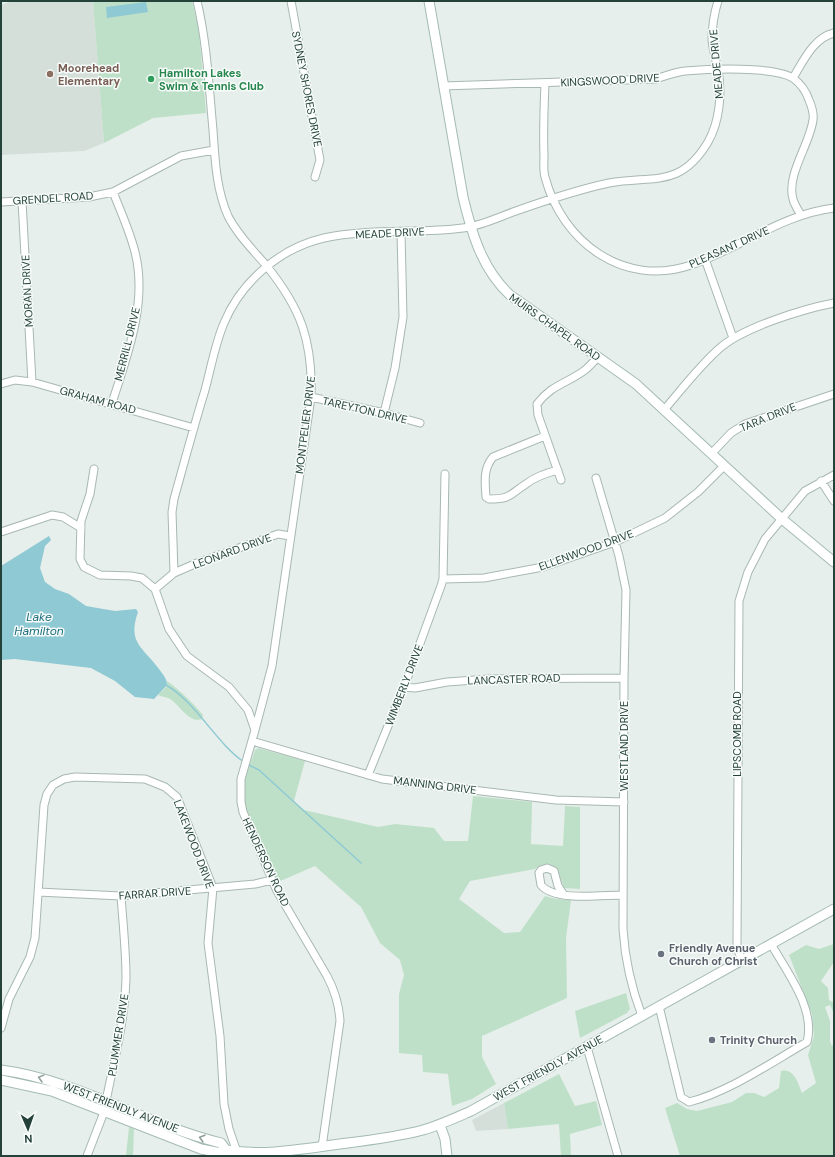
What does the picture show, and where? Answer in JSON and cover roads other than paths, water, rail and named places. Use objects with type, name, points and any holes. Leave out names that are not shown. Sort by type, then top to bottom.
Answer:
[{"type":"main road","name":"MUIRS CHAPEL ROAD","points":[[428,1],[463,197],[470,227],[488,269],[502,288],[636,384],[782,519],[834,562]]},
{"type":"main road","name":"WEST FRIENDLY AVENUE","points":[[1,1080],[52,1091],[201,1149],[221,1153],[266,1153],[385,1138],[440,1125],[473,1109],[834,910]]},
{"type":"main road","name":"WEST FRIENDLY AVENUE","points":[[1,1070],[41,1078],[166,1126],[221,1143],[226,1150],[237,1154]]},
{"type":"main road","points":[[440,1125],[445,1139],[447,1156]]},
{"type":"street","name":"MONTPELIER DRIVE","points":[[197,1],[205,39],[218,185],[229,217],[238,232],[286,291],[301,320],[311,363],[310,397],[272,666],[255,730]]},
{"type":"street","name":"SYDNEY SHORES DRIVE","points":[[291,1],[320,160],[315,177]]},
{"type":"street","name":"MEADE DRIVE","points":[[174,574],[172,512],[224,323],[239,296],[250,282],[267,266],[294,249],[323,239],[346,235],[470,227],[552,198],[615,182],[658,180],[684,169],[702,151],[714,129],[720,102],[718,70],[715,61],[712,30],[718,1]]},
{"type":"street","points":[[801,215],[793,199],[793,180],[810,134],[814,112],[802,86],[793,78],[814,44],[827,34],[834,33]]},
{"type":"street","name":"KINGSWOOD DRIVE","points":[[443,86],[656,79],[684,71],[718,70],[772,71],[793,78]]},
{"type":"street","name":"PLEASANT DRIVE","points":[[545,83],[544,176],[552,198],[564,221],[587,246],[613,262],[628,268],[661,271],[676,269],[705,259],[801,215],[834,208]]},
{"type":"street","name":"GRENDEL ROAD","points":[[1,202],[89,197],[113,192],[181,156],[214,150]]},
{"type":"street","name":"MERRILL DRIVE","points":[[112,403],[134,328],[139,288],[135,251],[113,192]]},
{"type":"street","name":"MORAN DRIVE","points":[[22,201],[32,382]]},
{"type":"street","points":[[384,413],[395,368],[403,317],[401,232]]},
{"type":"street","points":[[705,259],[733,338]]},
{"type":"street","points":[[664,410],[712,356],[733,338],[771,322],[834,303]]},
{"type":"street","points":[[561,480],[538,414],[537,404],[544,394],[558,384],[586,370],[598,356]]},
{"type":"street","name":"GRAHAM ROAD","points":[[1,384],[15,380],[32,382],[112,403],[194,428]]},
{"type":"street","name":"TARA DRIVE","points":[[711,454],[731,433],[745,424],[834,394]]},
{"type":"street","name":"TAREYTON DRIVE","points":[[310,397],[384,413],[420,423]]},
{"type":"street","points":[[545,436],[494,457],[488,463],[485,470],[486,497],[489,499],[508,497],[540,476],[558,470]]},
{"type":"street","name":"ELLENWOOD DRIVE","points":[[443,578],[484,578],[535,569],[615,542],[665,518],[698,492],[724,466]]},
{"type":"street","points":[[94,468],[90,494],[80,528],[80,560],[84,567],[100,575],[131,576],[142,578],[155,589],[169,629],[187,656],[229,687],[248,710],[255,730]]},
{"type":"street","points":[[443,578],[445,474]]},
{"type":"street","name":"LIPSCOMB ROAD","points":[[741,960],[736,946],[740,601],[748,572],[765,539],[805,491],[834,475]]},
{"type":"street","name":"WESTLAND DRIVE","points":[[596,478],[615,542],[626,590],[624,678],[623,929],[632,992],[642,1016]]},
{"type":"street","points":[[821,481],[834,501]]},
{"type":"street","points":[[1,532],[52,515],[63,517],[80,528]]},
{"type":"street","name":"LEONARD DRIVE","points":[[174,574],[197,563],[278,534],[290,536]]},
{"type":"street","points":[[155,589],[174,574]]},
{"type":"street","name":"WIMBERLY DRIVE","points":[[368,775],[404,687],[443,578]]},
{"type":"street","name":"LANCASTER ROAD","points":[[404,687],[415,688],[447,682],[489,679],[624,678]]},
{"type":"street","name":"HENDERSON ROAD","points":[[255,730],[241,779],[241,802],[249,828],[272,880],[327,976],[334,990],[339,1009],[340,1021],[322,1147]]},
{"type":"street","name":"MANNING DRIVE","points":[[252,741],[382,779],[556,800],[624,802]]},
{"type":"street","name":"LAKEWOOD DRIVE","points":[[1,1028],[9,999],[27,964],[33,948],[44,805],[47,794],[53,784],[64,779],[75,777],[145,779],[157,782],[174,793],[182,808],[213,888],[208,943],[220,1036],[224,1104],[229,1129],[237,1154]]},
{"type":"street","name":"FARRAR DRIVE","points":[[38,892],[121,896],[255,884],[272,880]]},
{"type":"street","points":[[564,895],[623,895]]},
{"type":"street","name":"PLUMMER DRIVE","points":[[106,1102],[123,1016],[126,980],[121,896]]},
{"type":"street","points":[[659,1006],[681,1097],[689,1102],[724,1088],[766,1066],[807,1042],[810,1033],[808,1014],[803,1001],[771,944]]},
{"type":"street","points":[[587,1047],[618,1156]]},
{"type":"street","points":[[87,1156],[104,1112]]},
{"type":"water","points":[[146,2],[148,12],[107,18],[106,7]]},
{"type":"water","name":"Lake Hamilton","points":[[49,536],[51,540],[45,546],[40,568],[45,582],[55,589],[69,594],[86,606],[115,611],[136,609],[138,612],[134,631],[138,644],[166,678],[167,683],[167,685],[154,699],[135,697],[115,681],[91,668],[15,659],[1,660],[1,566]]},
{"type":"waterway","points":[[166,685],[177,692],[224,744],[244,762]]},
{"type":"waterway","points":[[247,764],[259,770],[361,863]]},
{"type":"place","name":"Moorehead Elementary","points":[[50,74]]},
{"type":"place","name":"Hamilton Lakes Swim & Tennis Club","points":[[151,79]]},
{"type":"place","name":"Friendly Avenue Church of Christ","points":[[661,954]]},
{"type":"place","name":"Trinity Church","points":[[712,1040]]}]
